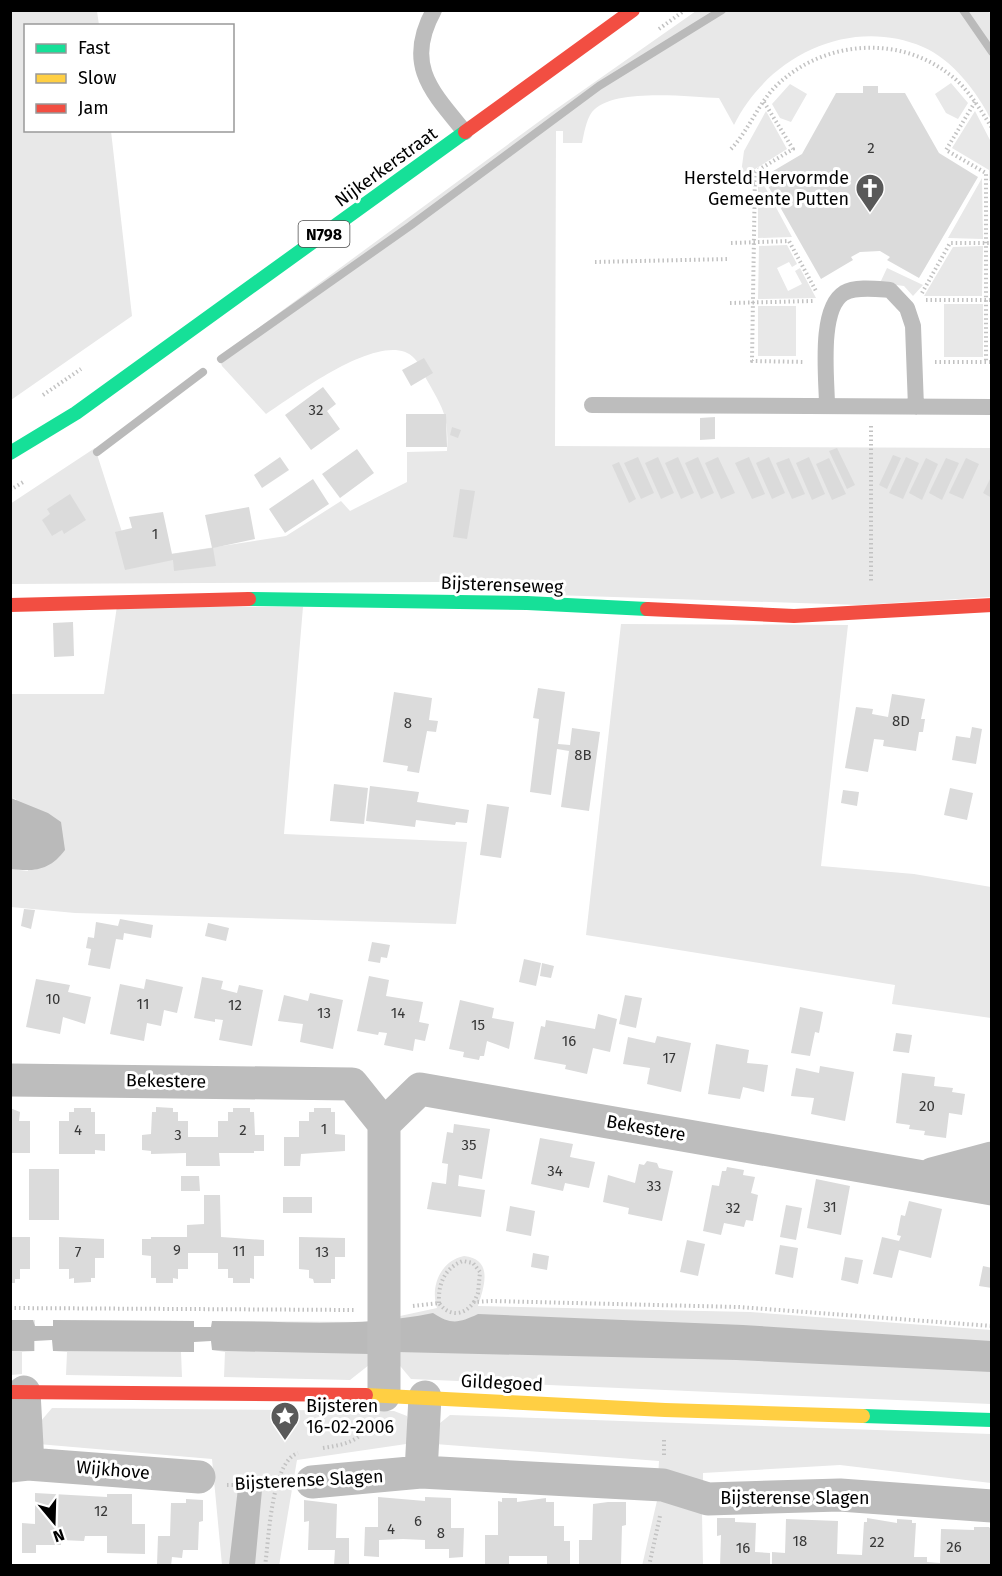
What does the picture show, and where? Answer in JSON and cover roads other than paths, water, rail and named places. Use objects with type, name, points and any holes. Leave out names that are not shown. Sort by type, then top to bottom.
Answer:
[{"type":"street","name":"Nijkerkerstraat","points":[[10,453],[76,413],[633,10]]},
{"type":"street","name":"Bijsterenseweg","points":[[10,605],[278,598],[526,603],[794,616],[992,605]]},
{"type":"street","name":"Bekestere","points":[[19,1076],[352,1084],[384,1124],[420,1089],[992,1189]]},
{"type":"street","points":[[379,1395],[384,1350],[384,1124]]},
{"type":"street","name":"Bekestere","points":[[922,1176],[992,1158]]},
{"type":"street","name":"Gildegoed","points":[[17,1392],[379,1395],[665,1410],[992,1420]]},
{"type":"street","name":"Wijkhove","points":[[17,1392],[19,1465],[199,1477]]},
{"type":"street","points":[[421,1473],[425,1397]]},
{"type":"street","name":"Bijsterense Slagen","points":[[307,1467],[663,1485],[708,1499],[840,1495],[992,1506]]},
{"type":"lane","points":[[434,10],[424,30],[420,48],[422,68],[430,90],[465,132]]},
{"type":"lane","points":[[827,406],[827,326],[833,305],[844,293],[870,289],[890,290],[907,308],[913,326],[916,407]]},
{"type":"lane","points":[[592,405],[992,408]]},
{"type":"waterway","points":[[221,359],[410,226],[599,86],[722,10]]},
{"type":"waterway","points":[[963,10],[992,52]]},
{"type":"waterway","points":[[97,452],[203,372]]},
{"type":"place","name":"Hersteld Hervormde Gemeente Putten","points":[[870,214]]},
{"type":"place","name":"Bijsteren 16-02-2006","points":[[285,1442]]}]
